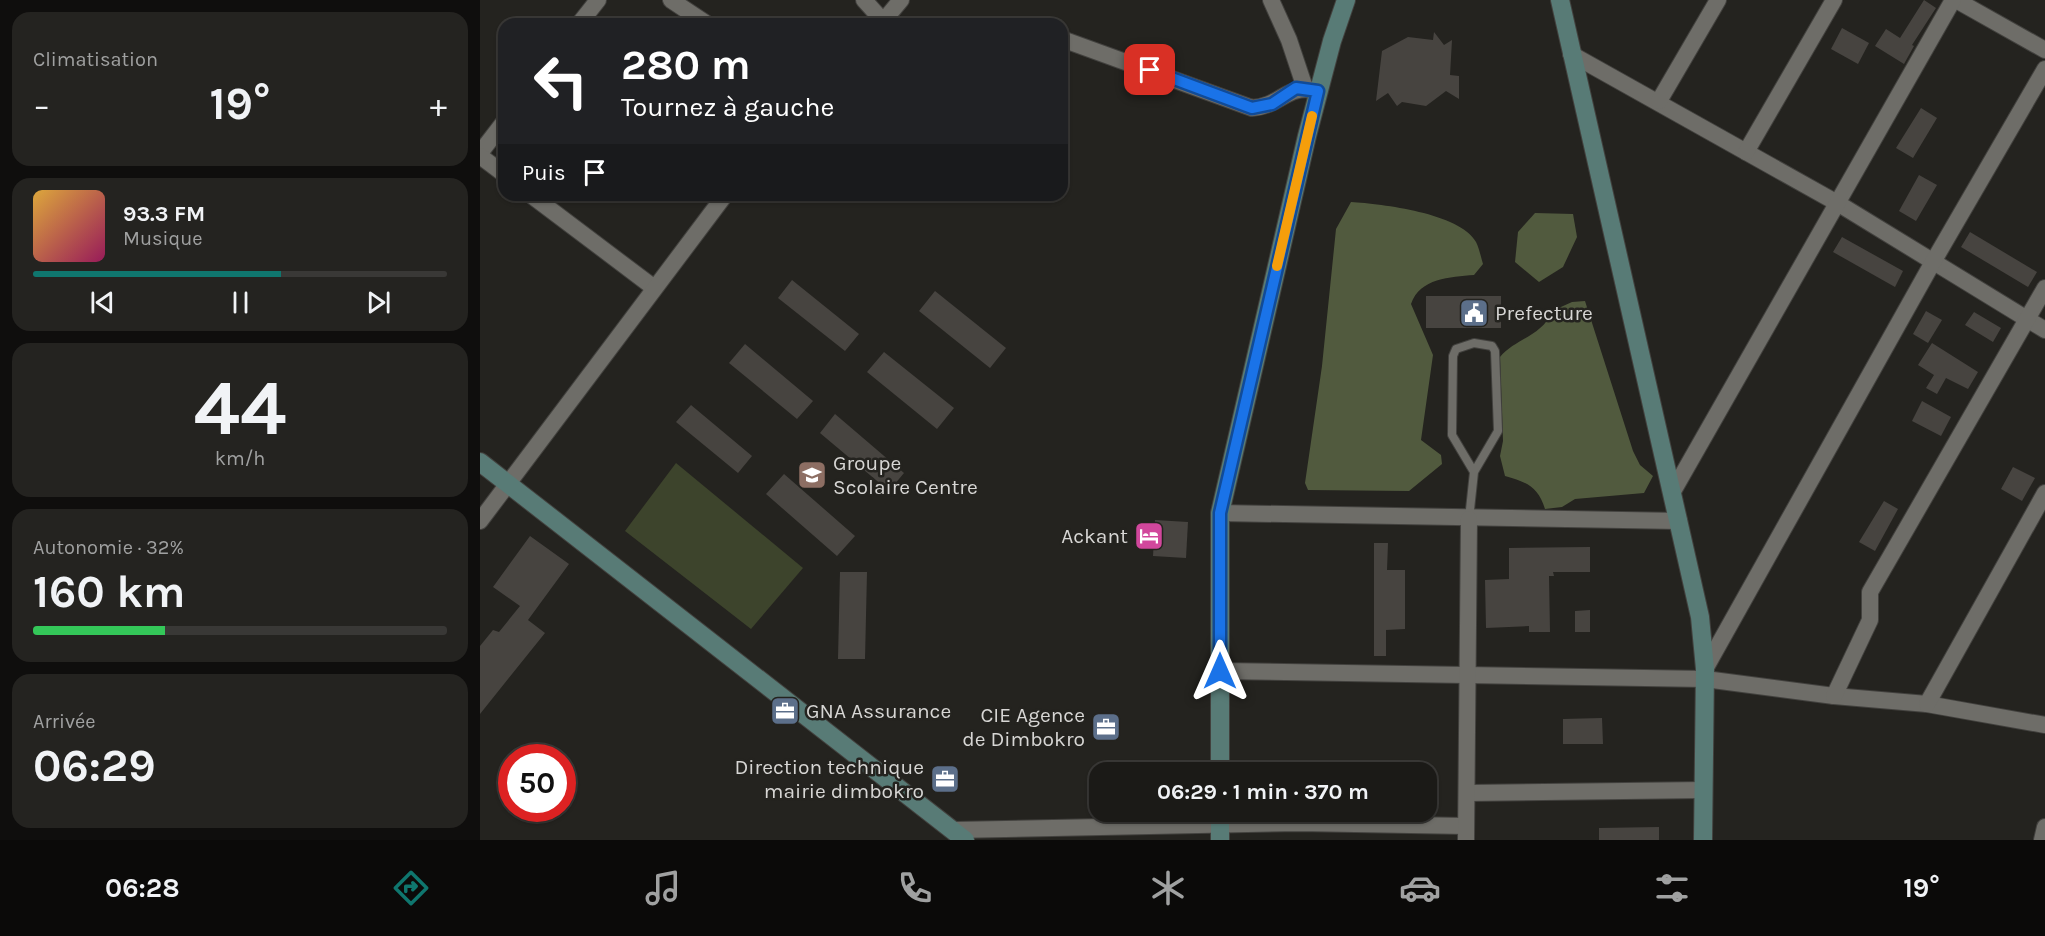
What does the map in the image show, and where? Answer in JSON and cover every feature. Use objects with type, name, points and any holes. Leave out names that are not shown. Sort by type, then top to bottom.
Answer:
[{"type":"main road","points":[[1220,762],[1220,513],[1311,89],[1346,0]]},
{"type":"main road","points":[[1560,0],[1700,617],[1705,674],[1703,840]]},
{"type":"main road","points":[[480,462],[959,835]]},
{"type":"street","points":[[584,18],[598,0]]},
{"type":"street","points":[[671,0],[698,18]]},
{"type":"street","points":[[864,0],[881,18]]},
{"type":"street","points":[[889,18],[901,0]]},
{"type":"street","points":[[1068,41],[1252,108],[1272,104],[1296,88],[1311,89],[1271,0]]},
{"type":"street","points":[[1659,101],[1718,0]]},
{"type":"street","points":[[1746,152],[1834,0]]},
{"type":"street","points":[[1672,493],[1954,0],[2045,50]]},
{"type":"street","points":[[1571,54],[1659,101],[1839,204],[2045,330]]},
{"type":"street","points":[[1705,674],[1933,262],[2045,69]]},
{"type":"street","points":[[498,130],[480,155],[498,169]]},
{"type":"street","points":[[539,201],[653,287]]},
{"type":"street","points":[[480,521],[653,287],[720,201]]},
{"type":"street","points":[[1834,696],[1870,620],[1870,592],[2045,288]]},
{"type":"street","points":[[1927,704],[2045,493]]},
{"type":"street","points":[[1220,513],[1678,521]]},
{"type":"street","points":[[959,835],[1299,823],[1466,833],[1468,519]]},
{"type":"street","points":[[1220,671],[1705,674],[1834,696],[1927,704],[2045,725]]},
{"type":"street","points":[[1468,793],[1704,790]]},
{"type":"street","points":[[2042,840],[2045,827]]},
{"type":"lane","points":[[1468,519],[1474,472],[1498,431],[1495,351],[1492,346],[1474,343],[1456,348],[1453,356],[1452,435],[1474,472]]},
{"type":"green space","points":[[1351,202],[1419,212],[1454,224],[1467,232],[1476,242],[1483,264],[1474,275],[1446,278],[1429,284],[1415,295],[1411,304],[1433,355],[1421,440],[1441,455],[1442,464],[1409,491],[1308,490],[1305,483],[1322,366],[1336,229]]},
{"type":"green space","points":[[1535,213],[1573,214],[1577,237],[1563,267],[1539,282],[1515,262],[1518,232]]},
{"type":"green space","points":[[1585,301],[1633,451],[1640,465],[1653,476],[1644,493],[1575,499],[1562,507],[1545,509],[1535,490],[1519,480],[1505,476],[1500,456],[1503,441],[1500,357],[1514,345],[1536,332],[1552,311],[1572,302]]},
{"type":"green space","points":[[676,463],[803,568],[751,629],[625,531]]},
{"type":"building","points":[[1924,0],[1936,8],[1912,45],[1914,46],[1904,64],[1875,46],[1886,29],[1900,38]]},
{"type":"building","points":[[1842,28],[1869,43],[1858,64],[1831,49]]},
{"type":"building","points":[[1434,32],[1444,45],[1452,40],[1450,75],[1459,76],[1459,99],[1446,91],[1426,106],[1402,102],[1397,106],[1388,93],[1376,101],[1382,51],[1408,37],[1433,40]]},
{"type":"building","points":[[1921,108],[1937,118],[1913,158],[1896,148]]},
{"type":"building","points":[[1919,175],[1937,185],[1916,221],[1899,211]]},
{"type":"building","points":[[1970,232],[2037,272],[2028,287],[1961,247]]},
{"type":"building","points":[[1842,237],[1903,271],[1895,287],[1833,252]]},
{"type":"building","points":[[792,280],[859,334],[845,351],[778,298]]},
{"type":"building","points":[[935,291],[1006,348],[990,368],[919,311]]},
{"type":"building","points":[[1426,296],[1501,296],[1501,328],[1426,328]]},
{"type":"building","points":[[1926,311],[1942,320],[1928,343],[1913,334]]},
{"type":"building","points":[[1974,312],[2001,328],[1993,342],[1965,325]]},
{"type":"building","points":[[1932,343],[1978,372],[1968,389],[1946,378],[1937,394],[1926,388],[1934,375],[1918,365]]},
{"type":"building","points":[[745,344],[813,401],[797,419],[729,363]]},
{"type":"building","points":[[884,352],[954,408],[937,429],[867,372]]},
{"type":"building","points":[[1922,401],[1951,417],[1941,436],[1912,421]]},
{"type":"building","points":[[691,405],[752,456],[738,473],[676,422]]},
{"type":"building","points":[[835,414],[904,473],[889,491],[820,433]]},
{"type":"building","points":[[2013,467],[2035,478],[2022,501],[2001,489]]},
{"type":"building","points":[[784,474],[855,536],[837,556],[766,494]]},
{"type":"building","points":[[1884,501],[1898,509],[1875,551],[1859,542]]},
{"type":"building","points":[[1155,520],[1188,522],[1186,558],[1153,556]]},
{"type":"building","points":[[530,536],[569,564],[528,620],[545,633],[480,714],[480,646],[493,630],[499,632],[520,606],[493,587]]},
{"type":"building","points":[[1374,543],[1388,543],[1387,570],[1405,570],[1405,629],[1386,630],[1386,656],[1374,656]]},
{"type":"building","points":[[1590,547],[1590,572],[1553,572],[1554,576],[1549,576],[1550,632],[1529,632],[1529,626],[1486,628],[1485,580],[1509,579],[1509,548]]},
{"type":"building","points":[[840,572],[867,572],[865,659],[838,659]]},
{"type":"building","points":[[1590,610],[1590,632],[1575,632],[1575,611]]},
{"type":"building","points":[[1602,718],[1603,744],[1563,744],[1563,719]]},
{"type":"building","points":[[1659,827],[1659,840],[1599,840],[1599,828]]},
{"type":"slow traffic","points":[[1277,266],[1312,116]]},
{"type":"place","name":"Prefecture","points":[[1474,313]]},
{"type":"place","name":"Groupe Scolaire Centre","points":[[812,475]]},
{"type":"place","name":"Ackant","points":[[1149,536]]},
{"type":"place","name":"GNA Assurance","points":[[785,711]]},
{"type":"place","name":"CIE Agence de Dimbokro","points":[[1106,727]]},
{"type":"place","name":"Direction technique mairie dimbokro","points":[[945,779]]},
{"type":"route","points":[[1150,70],[1252,108],[1272,104],[1296,88],[1318,91],[1220,513],[1218,534],[1220,671]]}]
